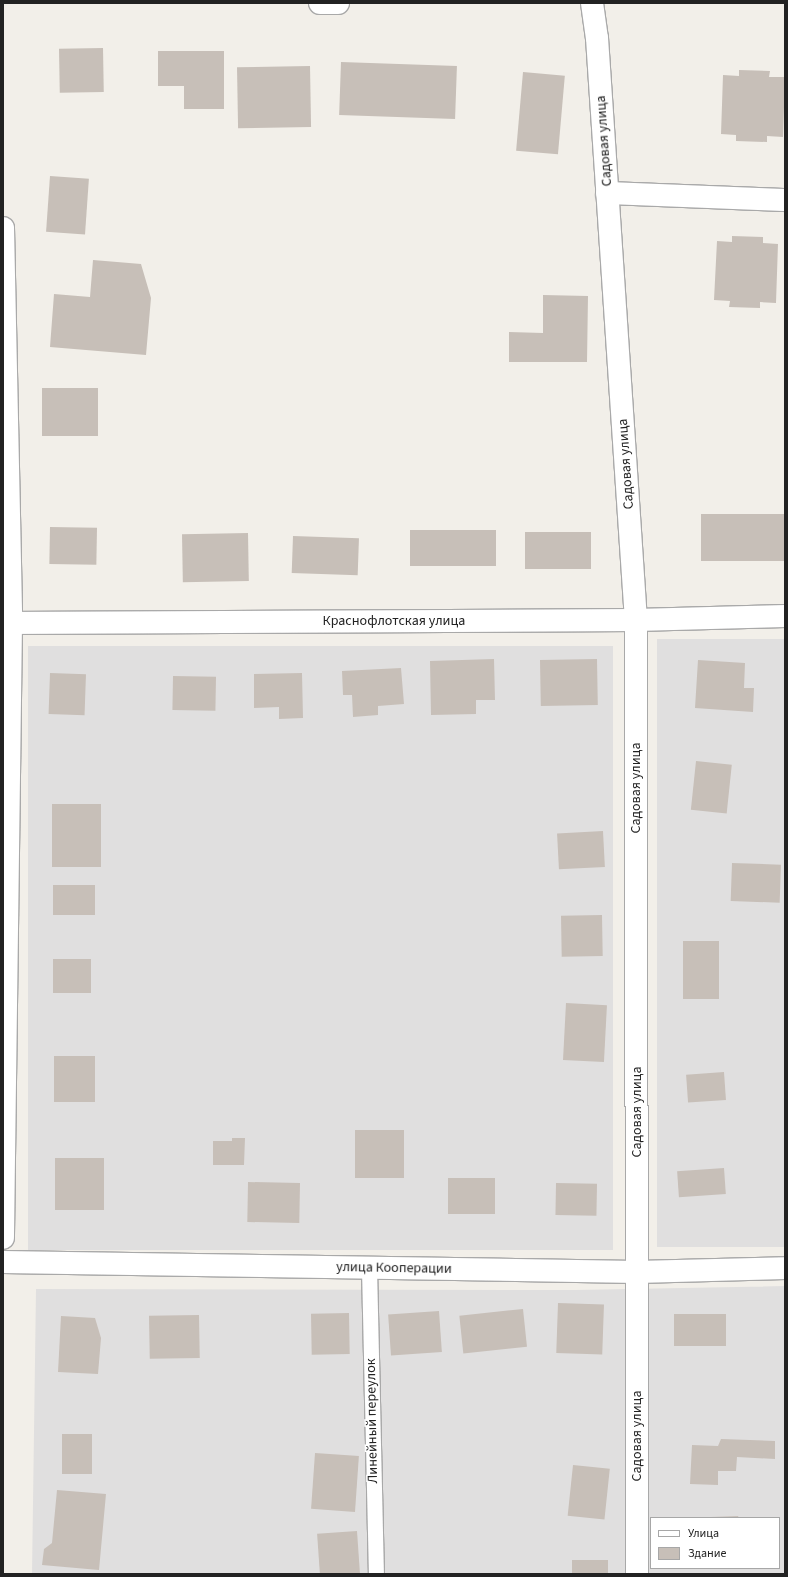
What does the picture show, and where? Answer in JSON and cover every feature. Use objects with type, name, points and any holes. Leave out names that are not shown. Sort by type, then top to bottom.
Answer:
[{"type":"street","points":[[320,3],[338,3]]},
{"type":"street","name":"Садовая улица","points":[[592,3],[597,38],[636,620],[637,1574]]},
{"type":"street","points":[[608,193],[785,200]]},
{"type":"street","points":[[3,228],[7,623],[3,1238]]},
{"type":"street","name":"Краснофлотская улица","points":[[7,623],[636,620],[785,616]]},
{"type":"street","name":"улица Кооперации","points":[[3,1262],[637,1272],[785,1268]]},
{"type":"lane","name":"Линейный переулок","points":[[369,1268],[376,1574]]},
{"type":"shaded area","points":[[657,639],[785,639],[785,1247],[657,1247]]},
{"type":"shaded area","points":[[28,646],[613,646],[613,1250],[28,1250]]},
{"type":"shaded area","points":[[785,1286],[785,1574],[32,1574],[36,1289],[575,1290]]},
{"type":"building","points":[[103,48],[104,92],[60,93],[59,49]]},
{"type":"building","points":[[158,51],[224,51],[224,109],[184,109],[184,86],[158,86]]},
{"type":"building","points":[[341,62],[457,66],[455,119],[339,115]]},
{"type":"building","points":[[310,66],[311,127],[238,128],[237,67]]},
{"type":"building","points":[[739,70],[770,71],[769,77],[785,77],[783,137],[767,136],[767,142],[736,141],[736,135],[721,134],[723,75],[739,76]]},
{"type":"building","points":[[523,72],[565,76],[558,154],[516,151]]},
{"type":"building","points":[[50,176],[89,179],[85,235],[46,232]]},
{"type":"building","points":[[732,236],[763,237],[763,243],[778,244],[776,303],[760,302],[760,308],[729,307],[730,301],[714,300],[717,241],[732,242]]},
{"type":"building","points":[[93,260],[141,264],[151,298],[146,355],[50,347],[54,294],[90,297]]},
{"type":"building","points":[[543,295],[588,296],[587,362],[509,362],[509,332],[543,333]]},
{"type":"building","points":[[42,388],[98,388],[98,436],[42,436]]},
{"type":"building","points":[[701,514],[785,514],[785,561],[701,561]]},
{"type":"building","points":[[50,527],[97,528],[96,565],[49,564]]},
{"type":"building","points":[[410,530],[496,530],[496,566],[410,566]]},
{"type":"building","points":[[525,532],[591,532],[591,569],[525,569]]},
{"type":"building","points":[[248,533],[249,581],[183,582],[182,534]]},
{"type":"building","points":[[293,536],[359,538],[358,575],[292,573]]},
{"type":"building","points":[[494,659],[495,700],[476,700],[476,714],[431,715],[430,661]]},
{"type":"building","points":[[597,659],[598,705],[541,706],[540,660]]},
{"type":"building","points":[[698,660],[745,663],[744,688],[754,688],[753,712],[695,708]]},
{"type":"building","points":[[401,668],[404,704],[378,706],[378,715],[353,717],[352,695],[343,695],[342,671]]},
{"type":"building","points":[[50,673],[86,674],[85,715],[49,714]]},
{"type":"building","points":[[302,673],[303,718],[279,719],[279,707],[254,708],[254,674]]},
{"type":"building","points":[[173,676],[216,677],[215,711],[172,710]]},
{"type":"building","points":[[696,761],[732,765],[727,813],[691,810]]},
{"type":"building","points":[[52,804],[101,804],[101,867],[52,867]]},
{"type":"building","points":[[603,831],[605,867],[559,869],[557,833]]},
{"type":"building","points":[[732,863],[781,865],[780,903],[731,901]]},
{"type":"building","points":[[53,885],[95,885],[95,915],[53,915]]},
{"type":"building","points":[[602,915],[603,956],[562,957],[561,916]]},
{"type":"building","points":[[683,941],[719,941],[719,999],[683,999]]},
{"type":"building","points":[[53,959],[91,959],[91,993],[53,993]]},
{"type":"building","points":[[566,1003],[607,1005],[604,1062],[563,1060]]},
{"type":"building","points":[[54,1056],[95,1056],[95,1102],[54,1102]]},
{"type":"building","points":[[724,1072],[726,1100],[688,1103],[686,1075]]},
{"type":"building","points":[[355,1130],[404,1130],[404,1178],[355,1178]]},
{"type":"building","points":[[232,1138],[245,1138],[244,1165],[213,1165],[213,1141],[232,1141]]},
{"type":"building","points":[[55,1158],[104,1158],[104,1210],[55,1210]]},
{"type":"building","points":[[724,1168],[726,1194],[679,1197],[677,1171]]},
{"type":"building","points":[[448,1178],[495,1178],[495,1214],[448,1214]]},
{"type":"building","points":[[248,1182],[300,1183],[299,1223],[247,1222]]},
{"type":"building","points":[[556,1183],[597,1184],[596,1216],[555,1215]]},
{"type":"building","points":[[558,1303],[604,1305],[602,1355],[556,1353]]},
{"type":"building","points":[[523,1309],[527,1347],[463,1353],[459,1316]]},
{"type":"building","points":[[439,1311],[442,1352],[391,1355],[388,1315]]},
{"type":"building","points":[[349,1313],[350,1354],[312,1355],[311,1314]]},
{"type":"building","points":[[674,1314],[726,1314],[726,1346],[674,1346]]},
{"type":"building","points":[[199,1315],[200,1358],[150,1359],[149,1316]]},
{"type":"building","points":[[61,1316],[95,1318],[101,1338],[98,1374],[58,1372]]},
{"type":"building","points":[[62,1434],[92,1434],[92,1474],[62,1474]]},
{"type":"building","points":[[721,1439],[775,1441],[775,1459],[737,1457],[736,1471],[718,1471],[718,1485],[690,1484],[692,1445],[718,1446]]},
{"type":"building","points":[[315,1453],[359,1456],[355,1512],[311,1509]]},
{"type":"building","points":[[573,1465],[610,1469],[604,1520],[568,1516]]},
{"type":"building","points":[[57,1490],[106,1494],[99,1570],[42,1565],[44,1549],[52,1543]]},
{"type":"building","points":[[738,1516],[738,1517],[711,1517]]},
{"type":"building","points":[[357,1531],[360,1574],[320,1574],[317,1534]]},
{"type":"building","points":[[572,1560],[608,1560],[608,1574],[572,1574]]}]
